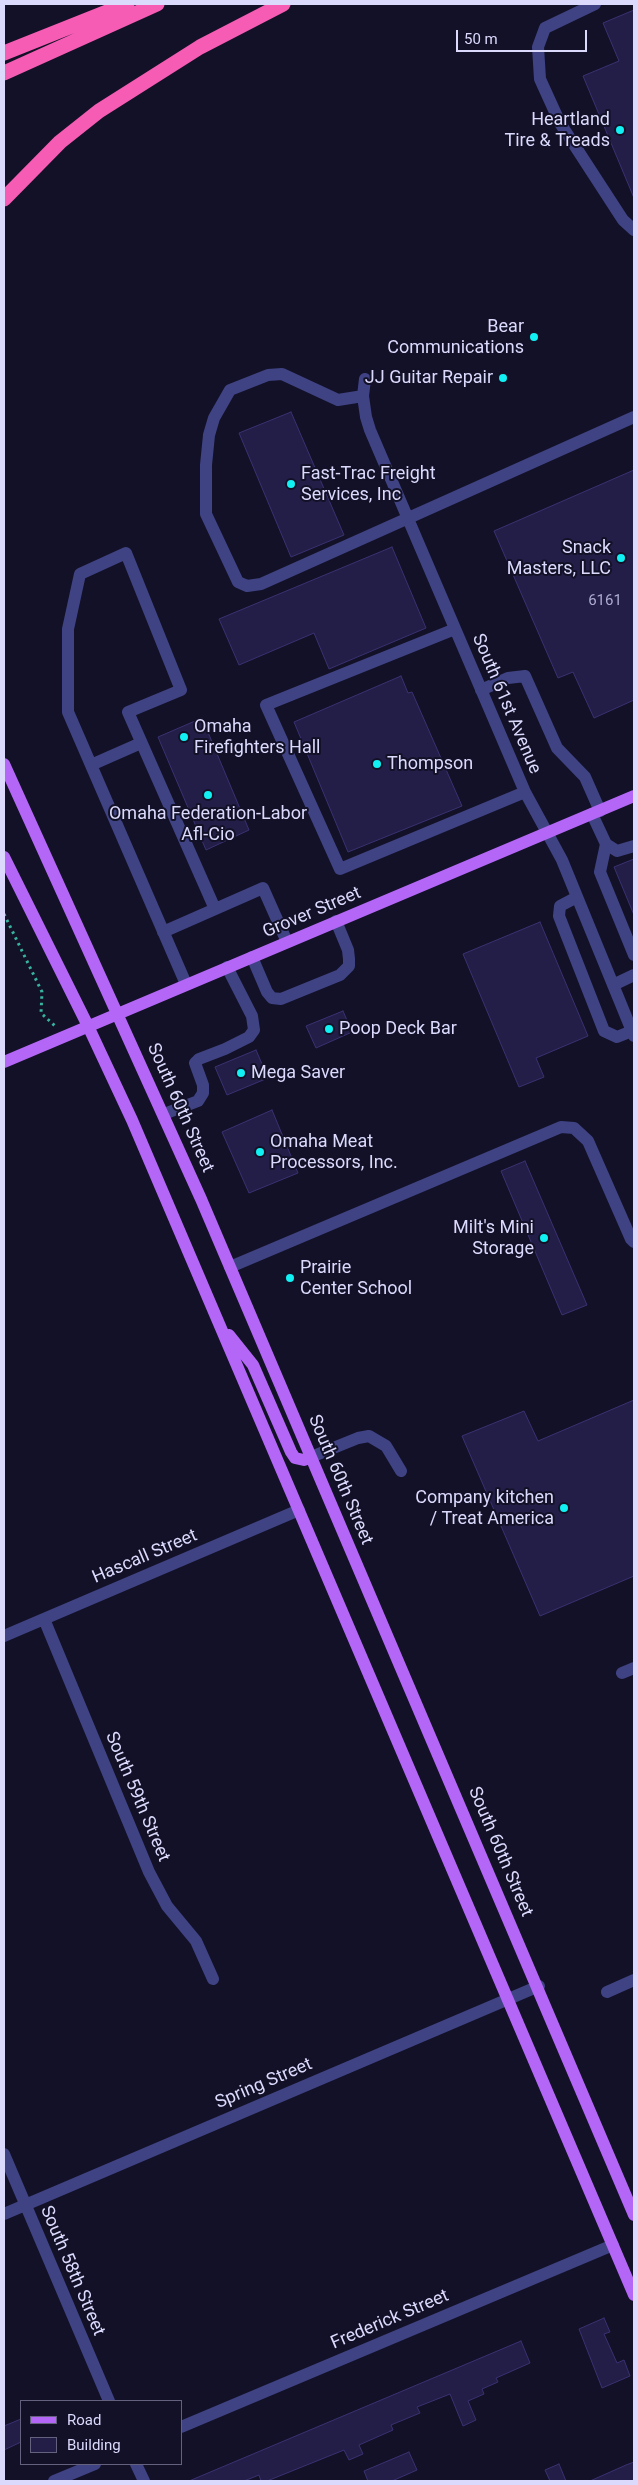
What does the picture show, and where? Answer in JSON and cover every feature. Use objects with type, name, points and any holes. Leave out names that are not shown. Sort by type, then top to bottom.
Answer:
[{"type":"highway","points":[[4,53],[127,4]]},
{"type":"highway","points":[[4,73],[157,4]]},
{"type":"highway","points":[[4,200],[60,142],[99,111],[200,47],[283,4]]},
{"type":"main road","name":"South 60th Street","points":[[4,764],[164,1114],[631,2197],[634,2214]]},
{"type":"main road","name":"Grover Street","points":[[4,1062],[634,796]]},
{"type":"main road","points":[[4,857],[88,1026],[132,1120],[634,2295]]},
{"type":"main road","points":[[219,1324],[253,1365],[295,1458],[304,1460],[311,1457]]},
{"type":"street","points":[[595,4],[545,28],[538,47],[540,79],[560,123],[623,220],[634,230]]},
{"type":"street","points":[[363,396],[338,400],[282,374],[268,375],[230,390],[214,418],[209,435],[206,464],[206,514],[238,582],[247,586],[261,584],[634,417]]},
{"type":"street","name":"South 61st Avenue","points":[[365,380],[363,396],[370,430],[525,792],[548,833],[577,897],[633,1033]]},
{"type":"street","points":[[186,984],[68,712],[68,629],[80,574],[126,553],[182,690],[128,712],[215,909]]},
{"type":"street","points":[[455,629],[266,704],[340,870],[525,792]]},
{"type":"street","points":[[481,690],[508,678],[525,676],[557,748],[585,778],[606,844],[600,872],[634,955]]},
{"type":"street","points":[[91,765],[142,743]]},
{"type":"street","points":[[606,844],[616,850],[634,846]]},
{"type":"street","points":[[163,932],[263,888],[287,942]]},
{"type":"street","points":[[577,897],[560,906],[559,916],[604,1031],[617,1037],[633,1033]]},
{"type":"street","points":[[252,957],[272,998],[281,999],[340,975],[349,966],[349,959],[348,950],[336,922]]},
{"type":"street","points":[[164,1114],[198,1101],[203,1093],[203,1085],[195,1063],[199,1059],[225,1050],[249,1037],[254,1030],[252,1016],[227,967]]},
{"type":"street","points":[[613,985],[634,975]]},
{"type":"street","points":[[230,1267],[561,1127],[574,1128],[588,1141],[634,1242]]},
{"type":"street","points":[[311,1457],[358,1438],[369,1436],[386,1446],[401,1471]]},
{"type":"street","name":"Hascall Street","points":[[4,1636],[299,1510]]},
{"type":"street","name":"South 59th Street","points":[[44,1619],[149,1872],[167,1906],[196,1941],[213,1979]]},
{"type":"street","points":[[607,1992],[634,1980]]},
{"type":"street","name":"Spring Street","points":[[4,2214],[539,1986]]},
{"type":"street","name":"South 58th Street","points":[[4,2154],[109,2400]]},
{"type":"street","name":"Frederick Street","points":[[182,2427],[613,2245]]},
{"type":"street","points":[[54,2481],[93,2465]]},
{"type":"street","points":[[136,2465],[144,2481]]},
{"type":"path","points":[[4,914],[42,992],[41,1013],[65,1036]]},
{"type":"building","name":"Heartland Tire & Treads","points":[[634,10],[634,198],[583,76],[619,61],[603,23]]},
{"type":"building","name":"Fast-Trac Freight Services, Inc","points":[[291,412],[344,535],[291,557],[239,433]]},
{"type":"building","points":[[634,470],[634,700],[594,718],[573,672],[558,678],[494,531]]},
{"type":"building","points":[[392,547],[426,628],[329,669],[314,633],[239,665],[219,619]]},
{"type":"building","name":"Thompson","points":[[401,676],[408,693],[412,692],[462,806],[348,852],[294,722]]},
{"type":"building","name":"Omaha Federation-Labor Afl-Cio","points":[[202,718],[249,830],[206,850],[158,737]]},
{"type":"building","points":[[634,859],[634,915],[614,867]]},
{"type":"building","points":[[540,922],[588,1036],[536,1058],[544,1077],[519,1087],[463,954]]},
{"type":"building","name":"Poop Deck Bar","points":[[343,1011],[352,1032],[316,1048],[306,1026]]},
{"type":"building","name":"Mega Saver","points":[[256,1050],[268,1078],[227,1095],[215,1067]]},
{"type":"building","name":"Omaha Meat Processors, Inc.","points":[[272,1110],[298,1173],[249,1193],[222,1132]]},
{"type":"building","name":"Milt's Mini Storage","points":[[525,1161],[587,1305],[562,1315],[501,1171]]},
{"type":"building","name":"Company kitchen / Treat America","points":[[634,1400],[634,1576],[540,1616],[462,1436],[524,1411],[538,1441]]},
{"type":"building","points":[[604,2318],[610,2332],[604,2334],[617,2363],[624,2360],[630,2376],[602,2388],[579,2329]]},
{"type":"building","points":[[521,2341],[530,2363],[496,2378],[498,2382],[482,2389],[484,2394],[468,2401],[476,2420],[463,2426],[450,2394],[417,2407],[420,2413],[391,2425],[393,2430],[359,2445],[363,2454],[349,2460],[344,2450],[267,2481],[261,2481],[259,2475],[244,2481],[189,2481]]},
{"type":"building","points":[[20,2419],[20,2442],[4,2450],[4,2426]]},
{"type":"building","points":[[409,2452],[417,2470],[392,2481],[368,2481],[364,2471]]},
{"type":"building","points":[[634,2462],[634,2481],[590,2481],[626,2465]]},
{"type":"building","points":[[559,2464],[566,2481],[550,2481],[545,2470]]},
{"type":"place","name":"Heartland Tire & Treads","points":[[620,130]]},
{"type":"place","name":"Bear Communications","points":[[534,337]]},
{"type":"place","name":"JJ Guitar Repair","points":[[503,378]]},
{"type":"place","name":"Fast-Trac Freight Services, Inc","points":[[291,484]]},
{"type":"place","name":"Snack Masters, LLC","points":[[621,558]]},
{"type":"place","name":"Omaha Firefighters Hall","points":[[184,737]]},
{"type":"place","name":"Thompson","points":[[377,764]]},
{"type":"place","name":"Omaha Federation-Labor Afl-Cio","points":[[208,795]]},
{"type":"place","name":"Poop Deck Bar","points":[[329,1029]]},
{"type":"place","name":"Mega Saver","points":[[241,1073]]},
{"type":"place","name":"Omaha Meat Processors, Inc.","points":[[260,1152]]},
{"type":"place","name":"Milt's Mini Storage","points":[[544,1238]]},
{"type":"place","name":"Prairie Center School","points":[[290,1278]]},
{"type":"place","name":"Company kitchen / Treat America","points":[[564,1508]]}]
